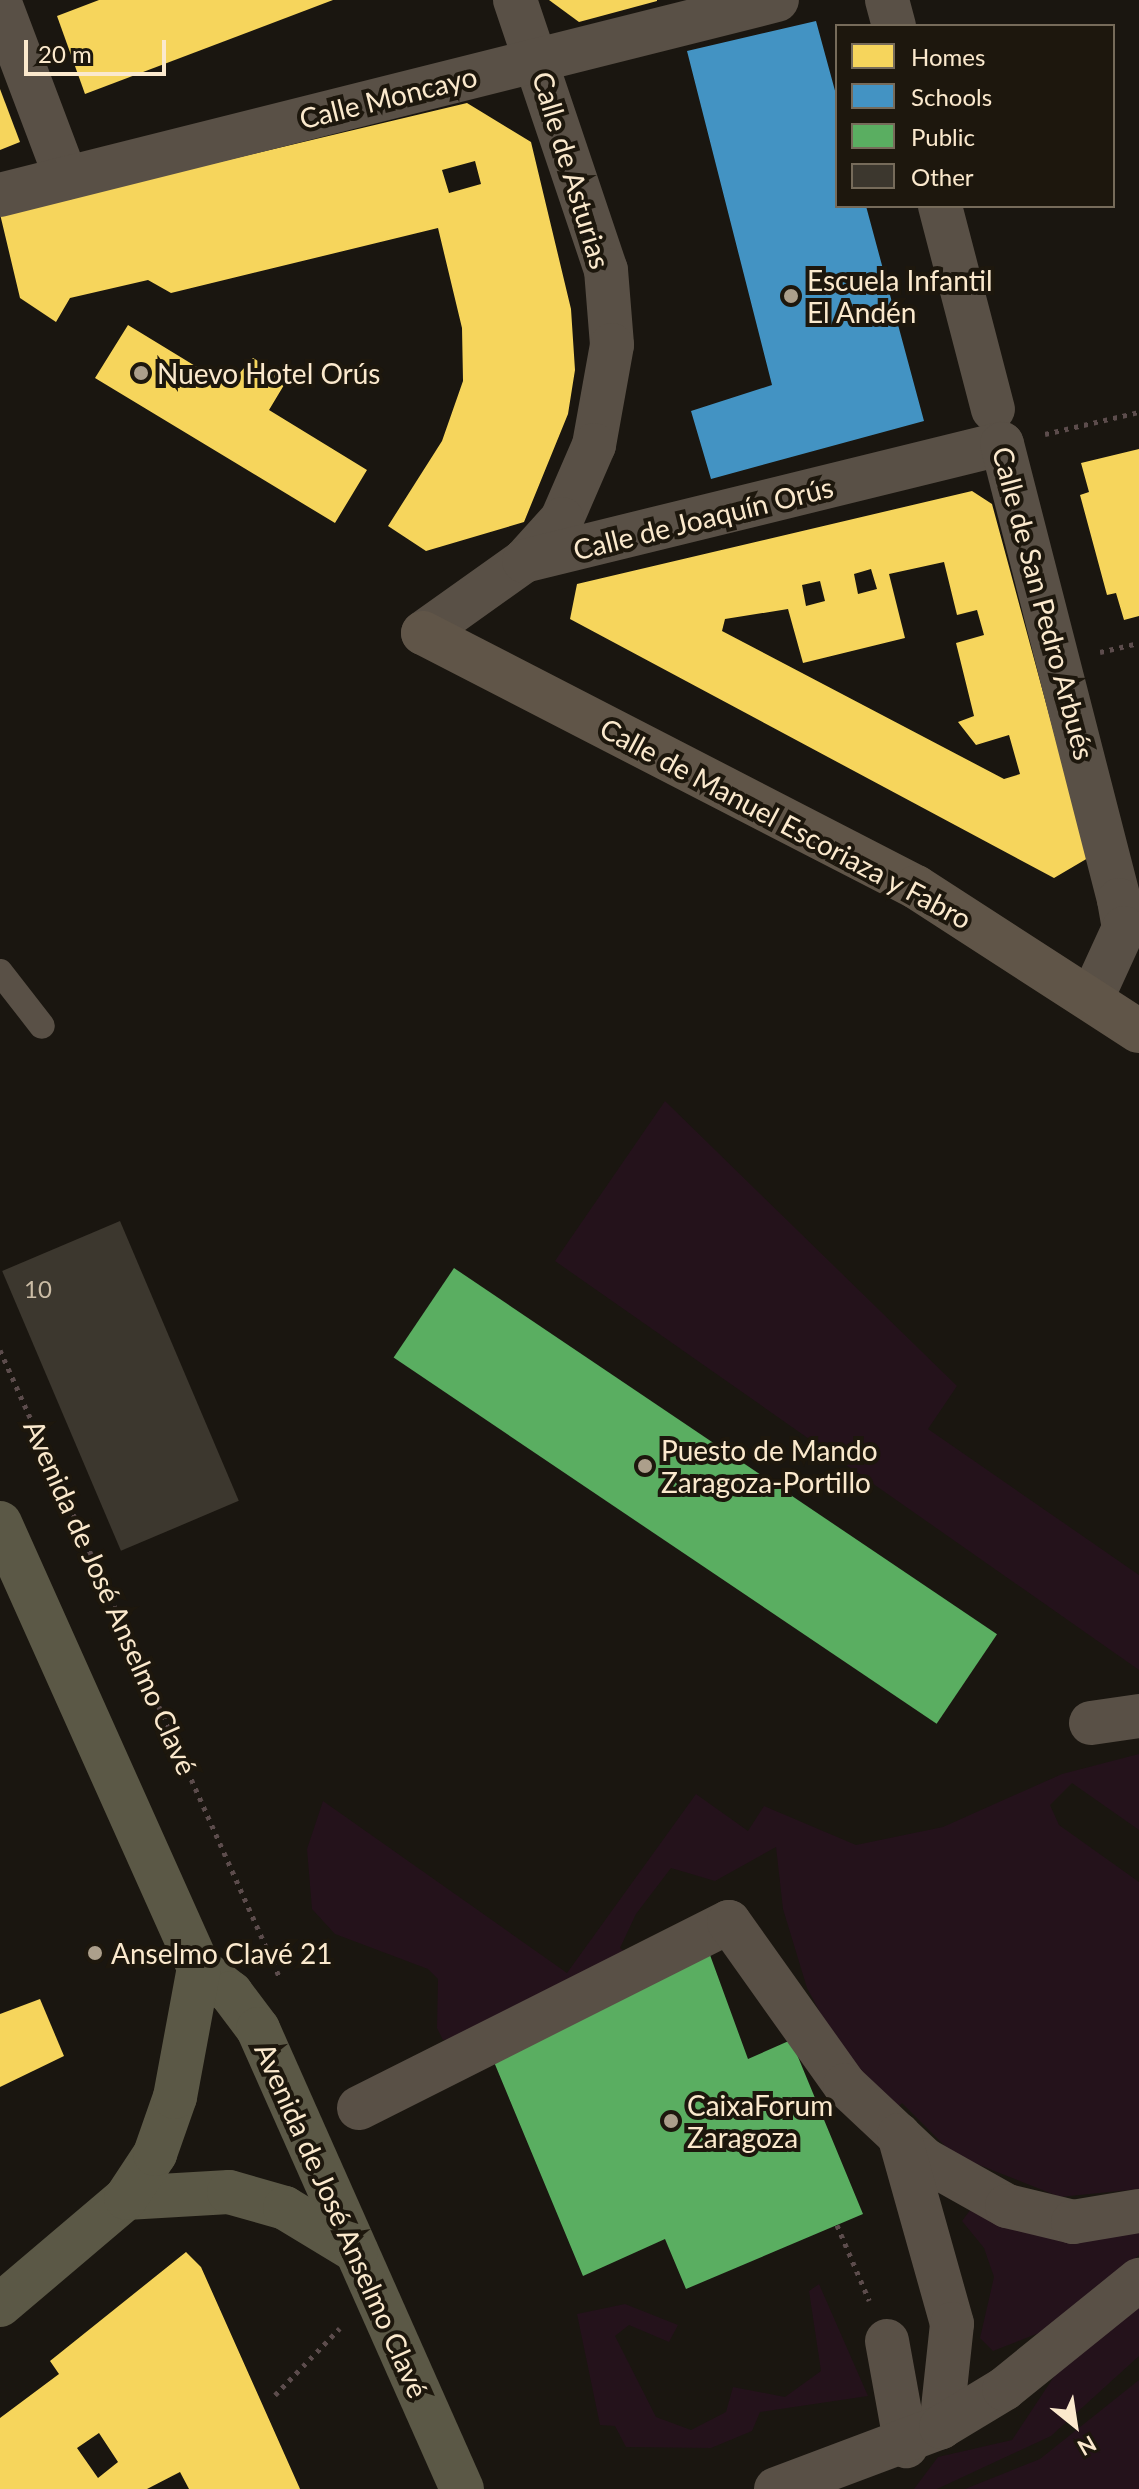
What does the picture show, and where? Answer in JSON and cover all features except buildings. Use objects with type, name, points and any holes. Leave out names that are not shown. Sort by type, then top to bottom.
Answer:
[{"type":"main road","name":"Avenida de José Anselmo Clavé","points":[[0,1523],[199,1968],[231,1993],[258,2029],[462,2489]]},
{"type":"main road","points":[[0,2305],[126,2198],[155,2154],[175,2097],[199,1968]]},
{"type":"main road","points":[[126,2198],[229,2192],[285,2208],[356,2251]]},
{"type":"street","name":"Calle de Asturias","points":[[515,0],[538,59],[606,270],[612,345],[594,445],[562,519],[524,561]]},
{"type":"street","name":"Calle Moncayo","points":[[0,195],[777,0]]},
{"type":"street","points":[[887,0],[893,24]]},
{"type":"street","points":[[0,3],[66,178]]},
{"type":"street","name":"Calle de San Pedro Arbués","points":[[941,208],[1119,900],[1124,928],[1092,998]]},
{"type":"street","name":"Calle de Joaquín Orús","points":[[423,633],[524,561],[997,426]]},
{"type":"street","name":"Calle de Manuel Escoriaza y Fabro","points":[[423,633],[916,887],[1139,1031]]},
{"type":"street","points":[[1091,1723],[1139,1716]]},
{"type":"street","points":[[359,2108],[729,1922],[845,2085],[925,2160],[1007,2206],[1073,2222],[1139,2211]]},
{"type":"street","points":[[899,2135],[952,2324],[923,2436]]},
{"type":"street","points":[[776,2489],[923,2436],[1004,2389],[1139,2280]]},
{"type":"street","points":[[887,2341],[923,2436]]},
{"type":"lane","points":[[0,972],[42,1026]]},
{"type":"path","points":[[997,426],[1139,412]]},
{"type":"path","points":[[1105,651],[1139,643]]},
{"type":"path","name":"Avenida de José Anselmo Clavé","points":[[0,1350],[202,1800]]},
{"type":"path","points":[[837,2225],[887,2341]]},
{"type":"path","points":[[275,2395],[330,2333],[345,2326]]},
{"type":"shaded area","points":[[665,1101],[957,1386],[928,1429],[1139,1575],[1139,1670],[555,1261]]},
{"type":"shaded area","points":[[1139,1754],[1139,1830],[1072,1783],[1050,1805],[1059,1825],[1139,1882],[1139,2189],[1060,2197],[954,2155],[902,2103],[895,2110],[838,2046],[807,1988],[783,1909],[776,1847],[715,1881],[671,1868],[636,1914],[620,1948],[630,1955],[455,2039],[443,2040],[437,2028],[438,1979],[428,1969],[335,1934],[312,1909],[307,1849],[323,1801],[567,1973],[696,1794],[748,1831],[764,1806],[856,1845],[943,1827],[1062,1774]]},
{"type":"shaded area","points":[[971,2209],[1139,2225],[1139,2255],[1064,2323],[993,2351],[980,2338],[994,2277],[984,2248],[962,2221]]},
{"type":"shaded area","points":[[819,2284],[868,2396],[760,2412],[752,2431],[711,2448],[626,2447],[615,2426],[600,2425],[577,2314],[625,2304],[678,2325],[669,2342],[629,2325],[615,2336],[656,2417],[691,2430],[726,2412],[733,2387],[785,2397],[821,2371],[809,2291]]},
{"type":"shaded area","points":[[1139,2303],[1139,2356],[1051,2436],[937,2489],[914,2489],[938,2457],[1012,2440],[1073,2348]]},
{"type":"shaded area","points":[[1139,2380],[1139,2489],[965,2489],[1040,2459]]},
{"type":"place","name":"Escuela Infantil El Andén","points":[[791,296]]},
{"type":"place","name":"Nuevo Hotel Orús","points":[[141,373]]},
{"type":"place","name":"Puesto de Mando Zaragoza-Portillo","points":[[645,1466]]},
{"type":"place","name":"Anselmo Clavé 21","points":[[95,1953]]},
{"type":"place","name":"CaixaForum Zaragoza","points":[[671,2121]]}]
